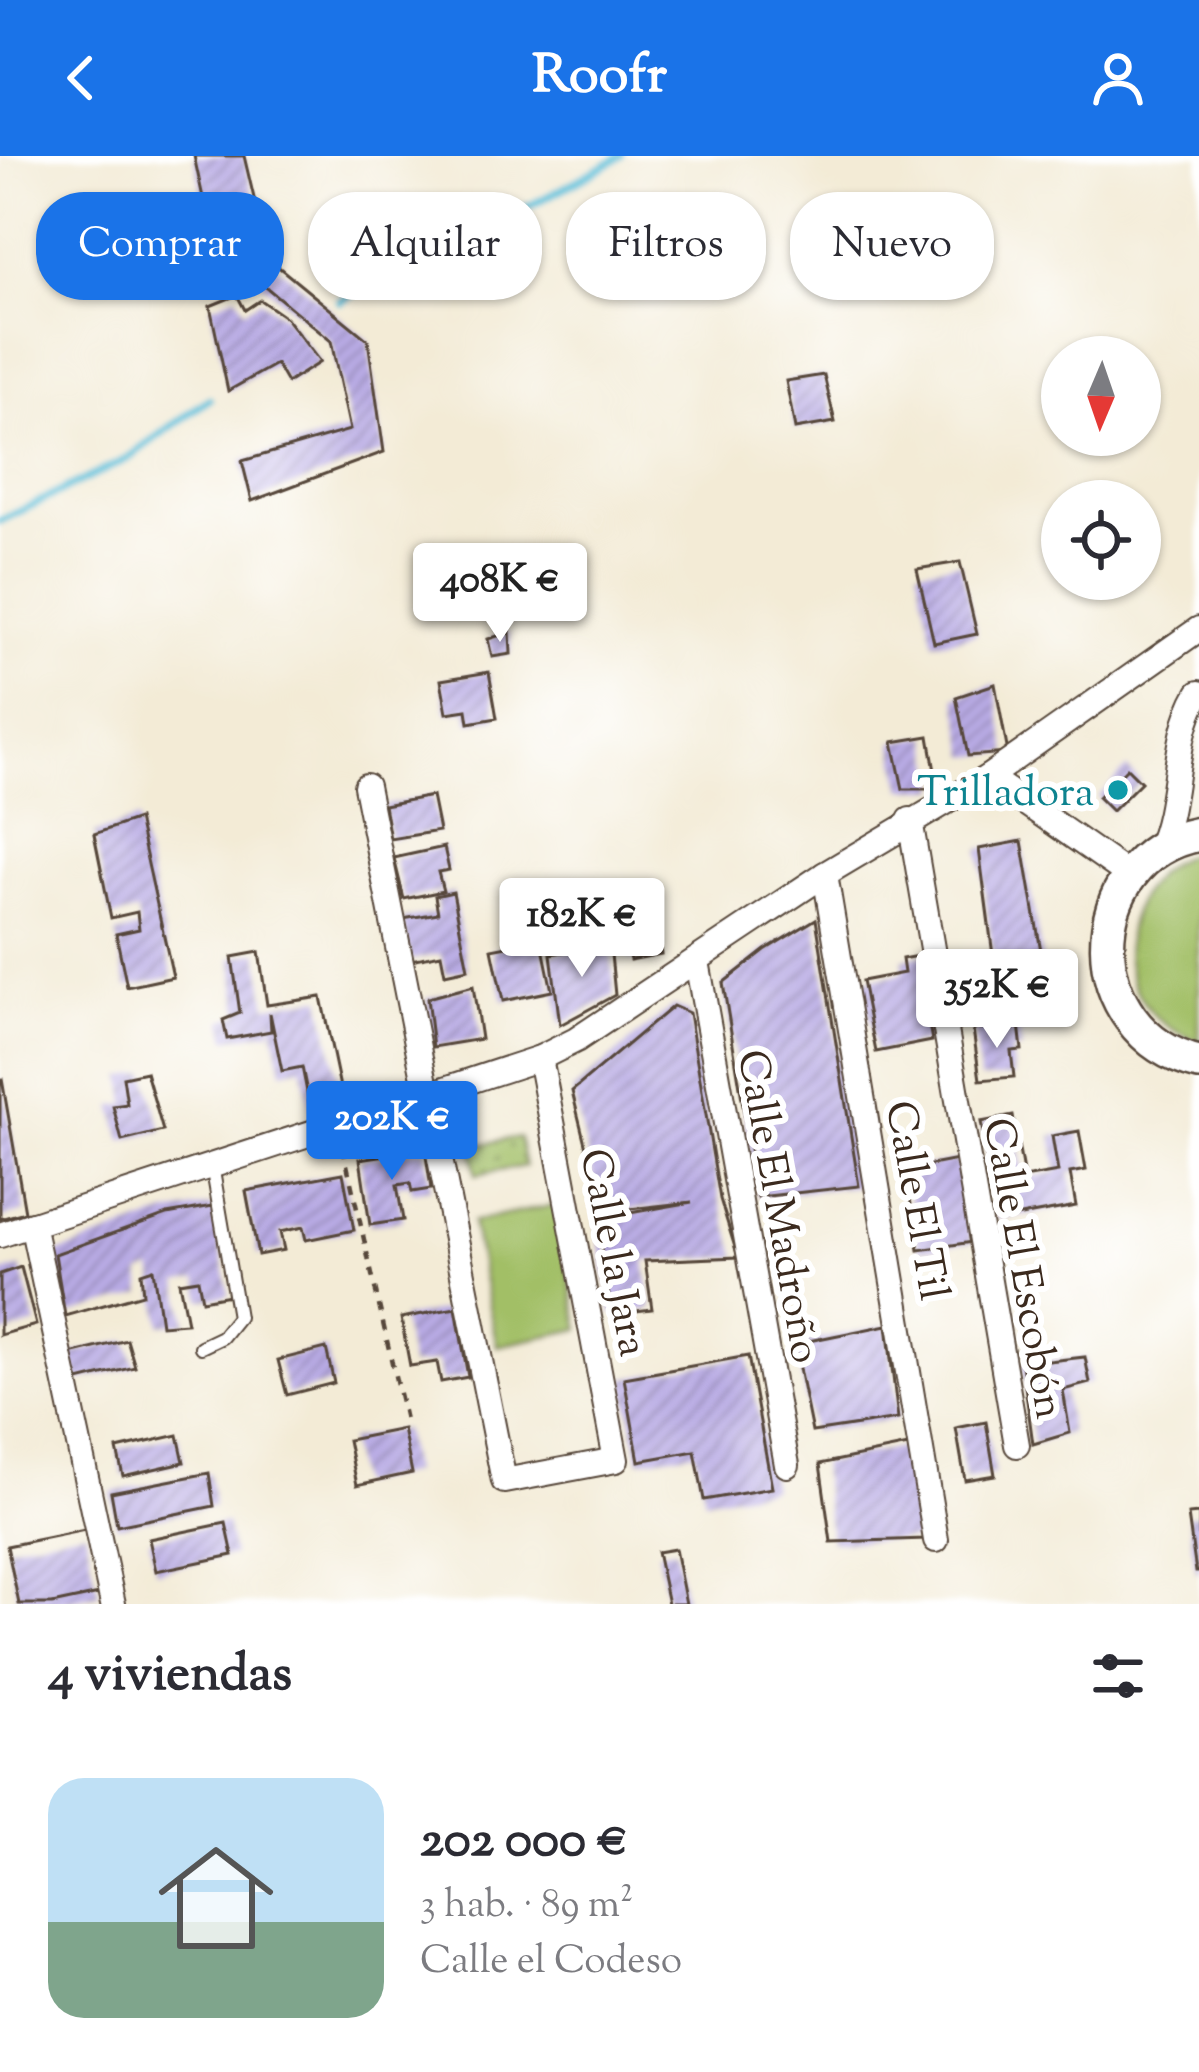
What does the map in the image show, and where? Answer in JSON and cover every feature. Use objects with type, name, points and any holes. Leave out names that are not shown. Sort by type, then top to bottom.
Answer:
[{"type":"main road","points":[[1194,1065],[1156,1045],[1133,1023],[1116,996],[1107,966],[1107,934],[1114,904],[1130,876],[1158,850],[1199,833]]},
{"type":"street","points":[[0,1235],[540,1058],[576,1040],[825,874],[988,777],[1199,629]]},
{"type":"street","points":[[1158,850],[1170,824],[1179,750],[1199,693]]},
{"type":"street","points":[[988,777],[1130,876]]},
{"type":"street","points":[[366,786],[429,1095]]},
{"type":"street","name":"Calle El Escobón","points":[[910,820],[1017,1445]]},
{"type":"street","name":"Calle El Til","points":[[825,874],[937,1540]]},
{"type":"street","name":"Calle El Madroño","points":[[697,961],[787,1465]]},
{"type":"street","name":"Calle la Jara","points":[[429,1095],[504,1481],[616,1460],[540,1058]]},
{"type":"street","points":[[32,1224],[113,1604]]},
{"type":"lane","points":[[201,1347],[222,1337],[238,1317],[211,1164]]},
{"type":"path","points":[[338,1124],[405,1420]]},
{"type":"green space","points":[[1199,852],[1199,1042],[1151,1012],[1129,968],[1127,943],[1141,896],[1156,876],[1175,861]]},
{"type":"green space","points":[[519,1137],[525,1166],[476,1175],[471,1146]]},
{"type":"green space","points":[[555,1205],[580,1329],[497,1346],[472,1222]]},
{"type":"building","points":[[194,156],[244,156],[253,192],[202,192]]},
{"type":"building","points":[[284,271],[308,291],[308,300],[319,300],[368,340],[384,452],[252,501],[242,461],[350,430],[331,341],[282,300]]},
{"type":"building","points":[[240,300],[245,310],[260,300],[286,318],[320,362],[287,383],[276,364],[228,391],[210,306]]},
{"type":"building","points":[[824,375],[835,422],[795,429],[786,381]]},
{"type":"building","points":[[509,552],[516,583],[531,579],[535,611],[497,617],[489,554]]},
{"type":"building","points":[[960,562],[977,634],[934,643],[917,569]]},
{"type":"building","points":[[510,632],[511,654],[492,657],[488,639]]},
{"type":"building","points":[[489,672],[497,718],[469,723],[467,710],[447,713],[441,680]]},
{"type":"building","points":[[995,684],[1008,753],[968,756],[956,697]]},
{"type":"building","points":[[929,736],[938,789],[903,789],[893,742]]},
{"type":"building","points":[[1127,768],[1141,782],[1112,811],[1098,797]]},
{"type":"building","points":[[432,796],[439,831],[390,839],[384,805]]},
{"type":"building","points":[[138,819],[173,977],[127,987],[116,934],[139,929],[137,912],[111,918],[94,834]]},
{"type":"building","points":[[1022,841],[1051,1009],[1028,1013],[1023,974],[996,978],[979,849]]},
{"type":"building","points":[[444,847],[449,870],[438,872],[443,891],[404,899],[394,858]]},
{"type":"building","points":[[453,892],[468,969],[445,974],[441,954],[411,960],[403,919],[438,913],[435,896]]},
{"type":"building","points":[[532,895],[552,991],[503,1001],[492,949],[518,944],[509,900]]},
{"type":"building","points":[[816,919],[859,1186],[758,1197],[723,983]]},
{"type":"building","points":[[656,921],[661,954],[630,960],[621,927]]},
{"type":"building","points":[[610,944],[615,995],[560,1025],[551,954]]},
{"type":"building","points":[[259,952],[267,1005],[321,997],[345,1111],[312,1117],[302,1067],[282,1071],[270,1013],[271,1031],[227,1039],[223,1020],[240,1013],[232,957]]},
{"type":"building","points":[[928,954],[932,978],[921,980],[932,1041],[876,1052],[862,981],[904,973],[902,959]]},
{"type":"building","points":[[473,986],[481,1039],[433,1047],[427,998]]},
{"type":"building","points":[[673,1006],[689,1013],[720,1199],[738,1257],[645,1261],[652,1309],[612,1314],[596,1219],[692,1202],[602,1212],[572,1091]]},
{"type":"building","points":[[1019,1024],[1022,1050],[1011,1051],[1014,1077],[980,1080],[973,1029]]},
{"type":"building","points":[[146,1072],[163,1131],[122,1141],[113,1106],[127,1104],[123,1077]]},
{"type":"building","points":[[0,1080],[25,1212],[0,1219]]},
{"type":"building","points":[[1013,1116],[1024,1178],[1058,1172],[1052,1136],[1079,1131],[1086,1170],[1070,1173],[1076,1206],[998,1220],[981,1122]]},
{"type":"building","points":[[425,1149],[431,1189],[412,1192],[410,1183],[397,1185],[403,1220],[370,1225],[360,1159]]},
{"type":"building","points":[[957,1160],[972,1242],[919,1250],[905,1170]]},
{"type":"building","points":[[343,1173],[354,1230],[306,1240],[303,1227],[280,1232],[284,1250],[258,1255],[246,1191]]},
{"type":"building","points":[[213,1206],[229,1295],[202,1300],[198,1279],[179,1282],[187,1323],[161,1325],[153,1269],[141,1273],[143,1294],[65,1316],[55,1254],[167,1214]]},
{"type":"building","points":[[21,1267],[36,1325],[0,1335],[0,1274]]},
{"type":"building","points":[[456,1308],[468,1377],[441,1382],[437,1362],[410,1366],[401,1318]]},
{"type":"building","points":[[887,1325],[898,1419],[812,1432],[794,1344]]},
{"type":"building","points":[[127,1340],[135,1367],[79,1381],[70,1354]]},
{"type":"building","points":[[326,1348],[334,1383],[287,1395],[278,1360]]},
{"type":"building","points":[[748,1356],[772,1488],[704,1500],[695,1451],[639,1461],[624,1378]]},
{"type":"building","points":[[1085,1357],[1090,1383],[1063,1390],[1070,1433],[1033,1444],[1022,1364]]},
{"type":"building","points":[[986,1422],[995,1475],[965,1480],[956,1428]]},
{"type":"building","points":[[403,1429],[412,1473],[357,1485],[348,1440]]},
{"type":"building","points":[[178,1435],[184,1462],[123,1476],[117,1449]]},
{"type":"building","points":[[908,1446],[926,1539],[831,1542],[820,1464]]},
{"type":"building","points":[[209,1473],[214,1506],[117,1526],[111,1492]]},
{"type":"building","points":[[1199,1514],[1199,1572],[1196,1572],[1188,1515]]},
{"type":"building","points":[[226,1523],[233,1555],[156,1571],[149,1539]]},
{"type":"building","points":[[85,1530],[99,1594],[52,1604],[19,1604],[7,1546]]},
{"type":"building","points":[[675,1549],[686,1604],[668,1604],[657,1552]]},
{"type":"waterway","points":[[340,301],[621,156]]},
{"type":"waterway","points":[[0,521],[125,460],[209,399]]},
{"type":"place","name":"Trilladora","points":[[1118,790]]}]
